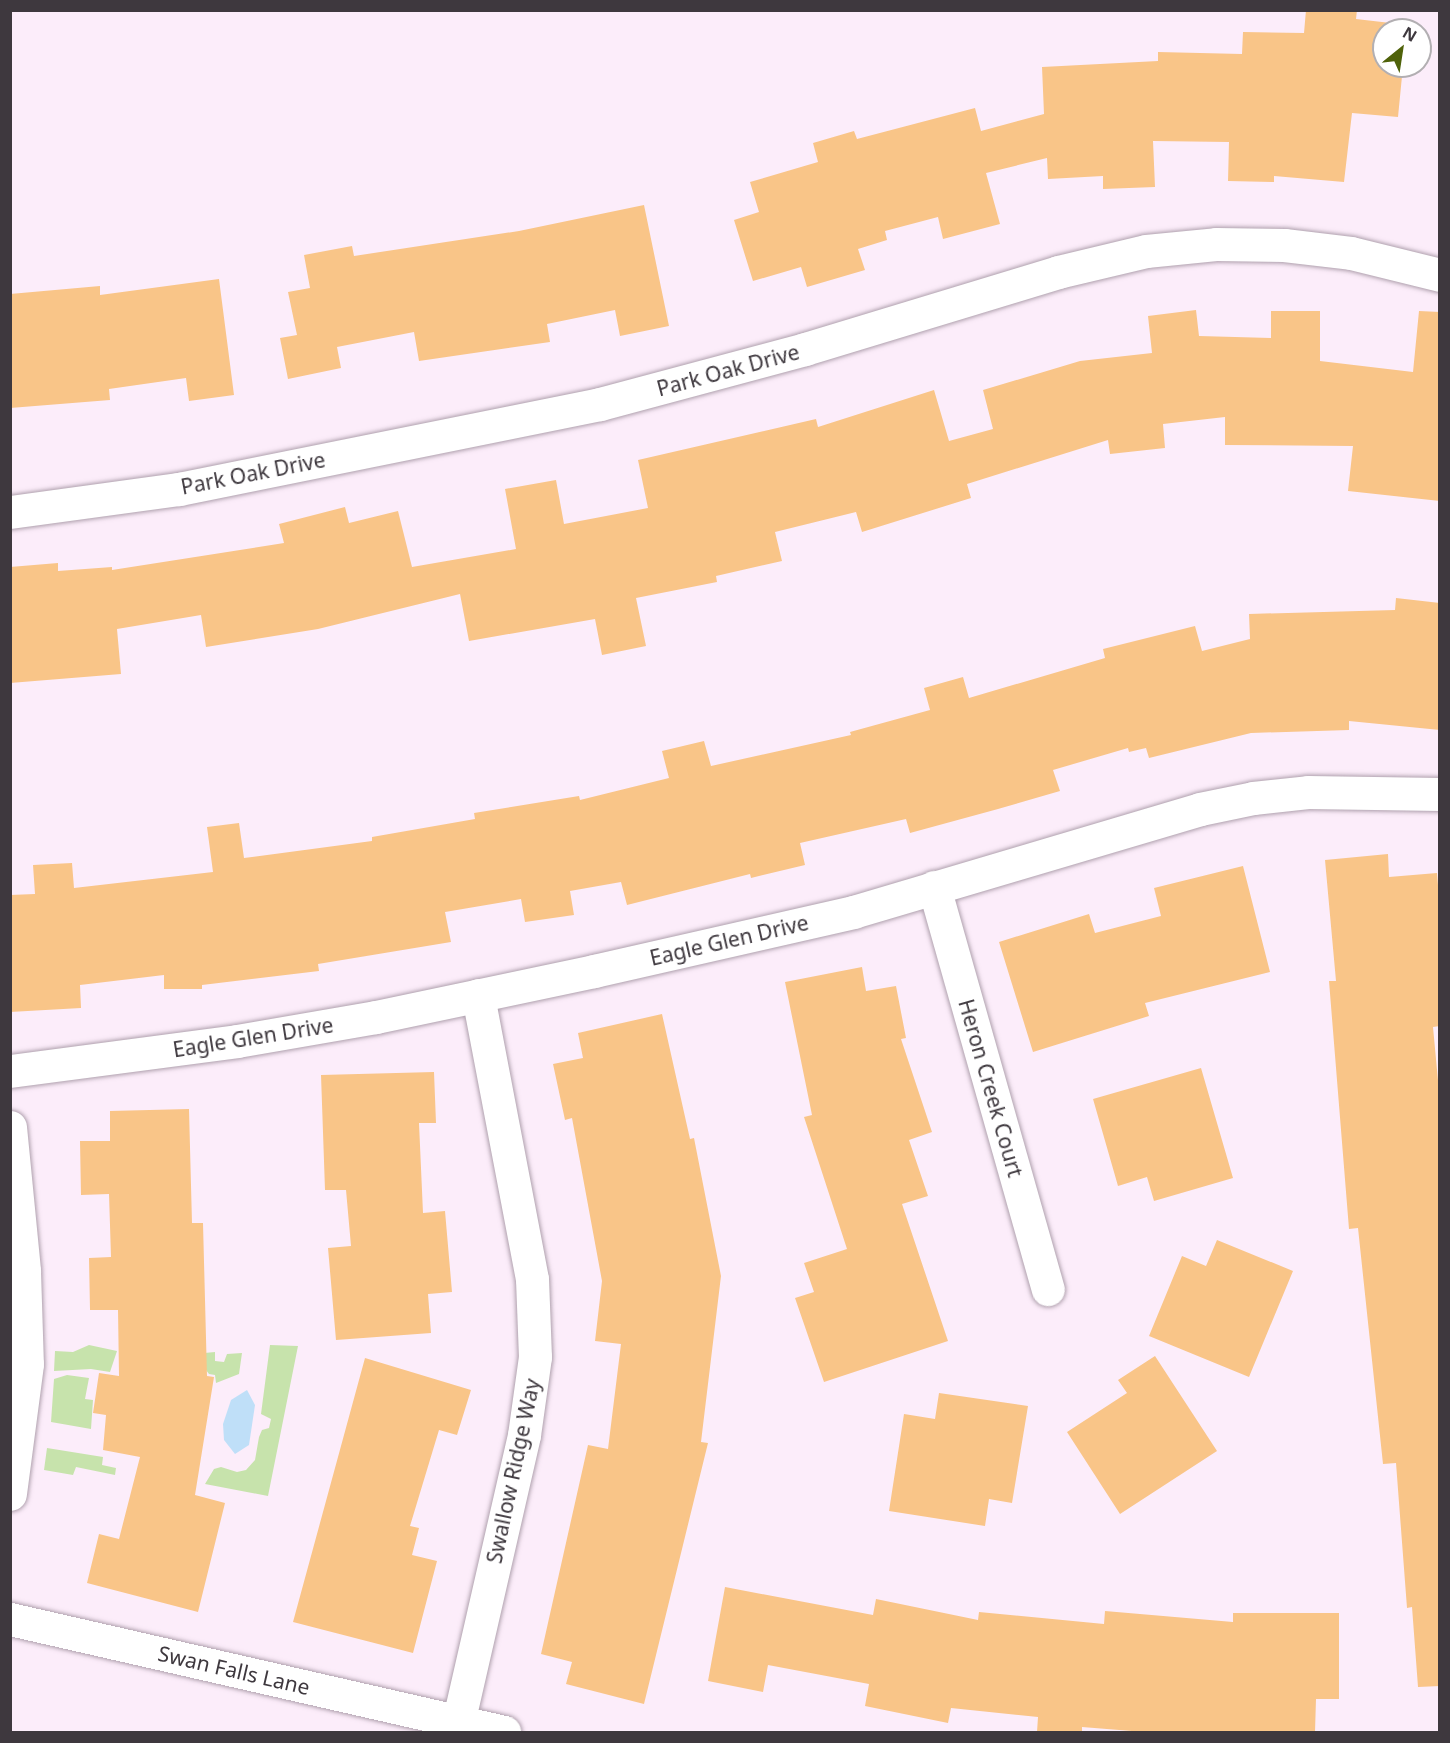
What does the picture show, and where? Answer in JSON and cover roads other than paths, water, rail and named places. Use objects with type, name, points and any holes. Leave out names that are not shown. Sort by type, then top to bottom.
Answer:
[{"type":"street","name":"Park Oak Drive","points":[[10,512],[179,489],[600,404],[805,349],[1058,272],[1146,251],[1216,244],[1284,246],[1351,253],[1440,276]]},
{"type":"street","name":"Eagle Glen Drive","points":[[10,1071],[237,1041],[478,995],[853,912],[1200,809],[1253,798],[1308,792],[1440,794]]},
{"type":"street","name":"Heron Creek Court","points":[[934,887],[1048,1289]]},
{"type":"street","name":"Swallow Ridge Way","points":[[457,1727],[524,1435],[535,1357],[532,1279],[478,995]]},
{"type":"street","points":[[10,1127],[24,1271],[27,1364],[10,1494]]},
{"type":"street","name":"Swan Falls Lane","points":[[10,1619],[457,1727],[504,1732]]},
{"type":"water","points":[[247,1390],[255,1405],[249,1445],[235,1454],[224,1440],[223,1424],[231,1400]]}]
